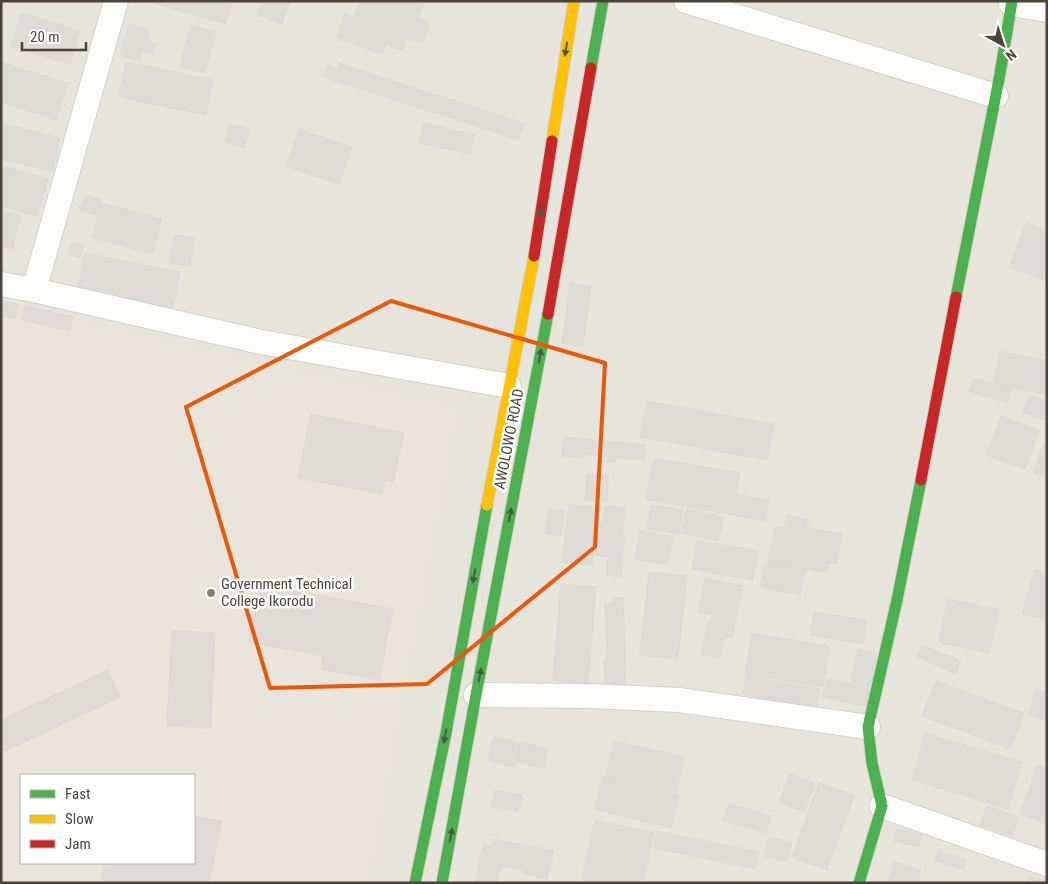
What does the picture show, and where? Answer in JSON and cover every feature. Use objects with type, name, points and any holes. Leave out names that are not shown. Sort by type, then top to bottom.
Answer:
[{"type":"main road","name":"AWOLOWO ROAD","points":[[416,883],[453,696],[536,244],[574,1]]},
{"type":"main road","name":"AWOLOWO ROAD","points":[[442,883],[560,250],[604,1]]},
{"type":"main road","points":[[859,883],[882,806],[872,764],[868,727],[898,590],[996,96],[1012,3]]},
{"type":"street","points":[[34,290],[116,1]]},
{"type":"street","points":[[686,1],[996,96]]},
{"type":"street","points":[[1012,3],[1047,10]]},
{"type":"street","points":[[1,284],[261,342],[509,386]]},
{"type":"street","points":[[476,695],[589,696],[679,700],[868,727]]},
{"type":"street","points":[[882,806],[1047,864]]},
{"type":"highlighted area","points":[[391,301],[605,363],[595,547],[427,684],[270,688],[186,407]]},
{"type":"shaded area","points":[[1,1],[1047,1],[1047,883],[1,883]]},
{"type":"shaded area","name":"Government Technical College Ikorodu","points":[[1,306],[454,410],[365,883],[1,883]]},
{"type":"building","points":[[146,1],[232,1],[225,24]]},
{"type":"building","points":[[262,1],[291,1],[282,24],[257,14]]},
{"type":"building","points":[[360,1],[424,1],[418,18],[430,23],[423,43],[406,37],[402,50],[386,44],[382,54],[337,38],[345,13],[354,17]]},
{"type":"building","points":[[22,13],[80,31],[70,64],[11,46]]},
{"type":"building","points":[[129,24],[150,30],[147,41],[156,43],[153,55],[142,51],[140,61],[120,56]]},
{"type":"building","points":[[191,25],[216,32],[205,73],[180,67]]},
{"type":"building","points":[[1,62],[68,83],[56,120],[1,102]]},
{"type":"building","points":[[126,62],[213,80],[206,115],[119,97]]},
{"type":"building","points":[[339,63],[524,123],[518,140],[323,77],[327,65],[337,69]]},
{"type":"building","points":[[1,123],[60,138],[52,171],[1,159]]},
{"type":"building","points":[[424,123],[475,135],[470,154],[419,143]]},
{"type":"building","points":[[230,124],[249,129],[244,147],[225,142]]},
{"type":"building","points":[[299,129],[352,147],[339,184],[286,166]]},
{"type":"building","points":[[1,166],[48,179],[37,216],[1,206]]},
{"type":"building","points":[[85,195],[101,200],[97,215],[80,211]]},
{"type":"building","points":[[101,203],[162,219],[153,254],[92,238]]},
{"type":"building","points":[[1,211],[21,216],[12,249],[1,246]]},
{"type":"building","points":[[1026,223],[1047,231],[1047,281],[1009,267]]},
{"type":"building","points":[[174,235],[194,238],[190,266],[169,263]]},
{"type":"building","points":[[72,242],[84,245],[80,258],[68,254]]},
{"type":"building","points":[[85,253],[180,272],[173,308],[78,289]]},
{"type":"building","points":[[570,283],[591,286],[583,346],[562,343]]},
{"type":"building","points":[[1,301],[18,304],[15,319],[1,316]]},
{"type":"building","points":[[25,306],[73,317],[70,331],[22,320]]},
{"type":"building","points":[[1000,351],[1047,361],[1047,395],[993,384]]},
{"type":"building","points":[[974,378],[1011,389],[1007,403],[969,391]]},
{"type":"building","points":[[1029,395],[1047,401],[1047,421],[1023,413]]},
{"type":"building","points":[[647,401],[774,424],[767,460],[640,437]]},
{"type":"building","points":[[311,414],[404,433],[393,482],[385,480],[382,494],[298,478]]},
{"type":"building","points":[[1001,416],[1039,430],[1025,469],[986,455]]},
{"type":"building","points":[[1047,436],[1047,478],[1033,473]]},
{"type":"building","points":[[564,437],[646,445],[644,460],[616,458],[616,463],[607,462],[608,457],[582,454],[582,458],[562,456]]},
{"type":"building","points":[[654,458],[740,473],[736,494],[769,500],[765,521],[646,499]]},
{"type":"building","points":[[587,474],[608,475],[607,501],[585,500]]},
{"type":"building","points":[[569,504],[599,508],[592,565],[562,562]]},
{"type":"building","points":[[651,505],[683,510],[679,534],[647,529]]},
{"type":"building","points":[[605,506],[625,508],[622,540],[625,540],[622,558],[593,555],[597,522],[603,523]]},
{"type":"building","points":[[549,509],[564,511],[561,536],[545,534]]},
{"type":"building","points":[[687,509],[724,517],[718,541],[681,533]]},
{"type":"building","points":[[787,515],[807,519],[806,527],[842,534],[836,564],[829,563],[827,573],[768,562],[775,527],[784,528]]},
{"type":"building","points":[[640,531],[673,537],[667,565],[635,559]]},
{"type":"building","points":[[697,541],[758,551],[753,580],[692,569]]},
{"type":"building","points":[[608,558],[623,560],[621,577],[606,575]]},
{"type":"building","points":[[765,562],[805,569],[800,595],[760,587]]},
{"type":"building","points":[[1035,570],[1047,574],[1047,621],[1022,613]]},
{"type":"building","points":[[649,572],[687,576],[678,659],[640,655]]},
{"type":"building","points":[[705,578],[743,586],[732,638],[725,637],[720,658],[701,654],[712,615],[698,612]]},
{"type":"building","points":[[260,584],[393,609],[379,680],[321,669],[323,656],[249,642]]},
{"type":"building","points":[[561,584],[596,587],[588,683],[553,680]]},
{"type":"building","points":[[623,597],[626,687],[605,687],[604,659],[607,659],[605,603],[613,603],[613,598]]},
{"type":"building","points":[[948,599],[999,610],[989,653],[938,642]]},
{"type":"building","points":[[814,612],[867,620],[863,644],[810,635]]},
{"type":"building","points":[[172,631],[215,633],[211,728],[167,726]]},
{"type":"building","points":[[752,633],[830,646],[823,687],[745,674]]},
{"type":"building","points":[[922,645],[961,661],[956,674],[917,657]]},
{"type":"building","points":[[858,649],[877,653],[870,686],[851,682]]},
{"type":"building","points":[[108,670],[120,697],[1,753],[1,720]]},
{"type":"building","points":[[746,676],[820,689],[817,707],[743,694]]},
{"type":"building","points":[[827,679],[870,688],[866,706],[822,697]]},
{"type":"building","points":[[936,681],[1024,713],[1011,749],[922,716]]},
{"type":"building","points":[[1037,689],[1047,693],[1047,721],[1028,714]]},
{"type":"building","points":[[925,733],[1022,762],[1008,809],[912,780]]},
{"type":"building","points":[[494,737],[520,743],[515,767],[488,761]]},
{"type":"building","points":[[614,741],[685,757],[676,792],[606,776]]},
{"type":"building","points":[[521,742],[548,749],[544,768],[516,762]]},
{"type":"building","points":[[1038,765],[1047,769],[1047,824],[1020,814]]},
{"type":"building","points":[[790,774],[815,783],[804,812],[779,802]]},
{"type":"building","points":[[603,776],[679,795],[671,828],[595,809]]},
{"type":"building","points":[[819,783],[854,795],[827,870],[792,857]]},
{"type":"building","points":[[495,790],[522,795],[518,812],[491,806]]},
{"type":"building","points":[[729,803],[771,816],[766,833],[723,821]]},
{"type":"building","points":[[987,806],[1019,817],[1012,836],[980,825]]},
{"type":"building","points":[[195,816],[222,821],[209,883],[100,882],[104,864],[195,864]]},
{"type":"building","points":[[595,820],[654,833],[643,883],[581,882]]},
{"type":"building","points":[[897,829],[922,834],[919,847],[894,841]]},
{"type":"building","points":[[657,831],[759,852],[755,869],[654,848]]},
{"type":"building","points":[[769,837],[792,843],[786,862],[764,856]]},
{"type":"building","points":[[494,839],[528,846],[522,870],[501,866],[497,883],[475,883],[483,845],[492,847]]},
{"type":"building","points":[[530,846],[554,851],[547,879],[523,873]]},
{"type":"building","points":[[938,851],[966,860],[963,870],[935,861]]},
{"type":"building","points":[[894,862],[921,870],[918,883],[888,883]]},
{"type":"building","points":[[1029,877],[1047,881],[1047,883],[1027,883]]},
{"type":"traffic: fast","points":[[591,68],[603,1]]},
{"type":"traffic: fast","points":[[956,297],[1000,74],[1012,1]]},
{"type":"traffic: fast","points":[[442,883],[548,314]]},
{"type":"traffic: fast","points":[[859,883],[882,806],[872,763],[868,727],[897,600],[921,480]]},
{"type":"traffic: fast","points":[[415,883],[446,733],[487,505]]},
{"type":"traffic: slow","points":[[552,141],[574,1]]},
{"type":"traffic: slow","points":[[487,505],[534,256]]},
{"type":"traffic: jam","points":[[548,314],[591,68]]},
{"type":"traffic: jam","points":[[534,256],[552,141]]},
{"type":"traffic: jam","points":[[921,480],[956,297]]},
{"type":"place","name":"Government Technical College Ikorodu","points":[[211,593]]}]
